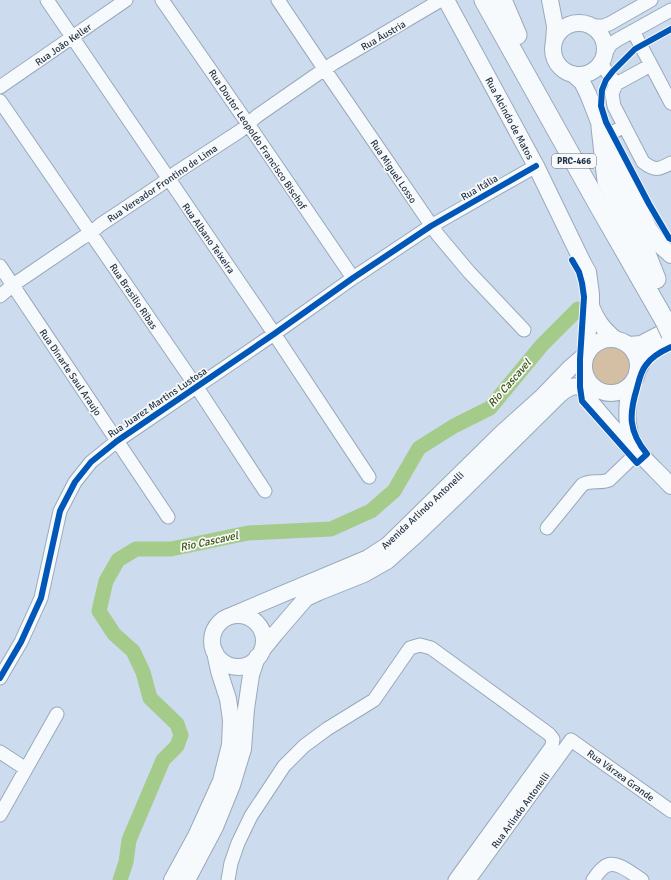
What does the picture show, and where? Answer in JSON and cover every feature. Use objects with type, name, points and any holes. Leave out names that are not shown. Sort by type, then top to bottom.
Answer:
[{"type":"highway","name":"PRC-466","points":[[484,0],[598,204],[669,323]]},
{"type":"highway","name":"PRC-466","points":[[498,0],[625,230],[656,279]]},
{"type":"highway","name":"PRC-466","points":[[502,0],[517,36]]},
{"type":"highway","name":"PRC-466","points":[[601,127],[607,181],[643,246],[656,279],[669,323]]},
{"type":"main road","name":"Rua Alcindo de Matos","points":[[446,0],[536,166],[588,272],[591,306],[585,355]]},
{"type":"main road","points":[[551,0],[568,18],[599,31],[603,37],[605,44],[602,61],[595,76],[595,99],[601,127]]},
{"type":"main road","points":[[551,0],[555,26],[553,50],[559,66],[565,71],[580,75],[588,74],[594,71],[602,61]]},
{"type":"main road","points":[[554,42],[557,35],[570,25],[585,25]]},
{"type":"main road","points":[[573,74],[582,82],[588,94],[610,150],[649,229],[661,246],[671,255]]},
{"type":"main road","name":"Rua Alcindo de Matos","points":[[591,306],[605,331],[622,342]]},
{"type":"main road","points":[[669,323],[641,344],[606,339],[597,342],[590,347],[585,355],[583,364],[584,374],[588,382],[595,389],[604,393],[614,393],[623,390],[634,379],[646,355],[671,339]]},
{"type":"main road","points":[[622,342],[634,351],[637,357],[638,365],[627,404],[628,426],[631,439],[639,455]]},
{"type":"main road","name":"Avenida Arlindo Antonelli","points":[[172,880],[196,836],[221,781],[230,745],[231,720],[228,699],[212,644],[212,635],[221,621],[368,558],[388,545],[502,433],[541,398],[585,355]]},
{"type":"main road","points":[[588,382],[589,400],[639,455],[671,486]]},
{"type":"main road","name":"Avenida Arlindo Antonelli","points":[[214,652],[226,664],[243,666],[251,663],[306,598],[364,574],[387,561],[463,490],[559,394],[576,385],[580,387],[588,382]]},
{"type":"main road","name":"Avenida Arlindo Antonelli","points":[[186,880],[215,827],[232,785],[243,749],[246,709],[251,675],[264,642],[263,633],[253,620],[245,616],[236,615],[228,617]]},
{"type":"street","name":"Rua Albano Teixeira","points":[[47,0],[274,334],[369,477]]},
{"type":"street","name":"Rua João Keller","points":[[0,87],[126,0]]},
{"type":"street","name":"Rua Doutor Leopoldo Francisco Bischof","points":[[162,0],[353,278]]},
{"type":"street","name":"Rua Miguel Losso","points":[[278,0],[432,226],[469,272],[524,330]]},
{"type":"street","name":"Rua Áustria","points":[[325,70],[334,63],[441,0]]},
{"type":"street","points":[[585,25],[603,26],[609,24],[651,0]]},
{"type":"street","points":[[616,84],[602,61],[611,44],[671,10]]},
{"type":"street","points":[[633,31],[671,103]]},
{"type":"street","points":[[651,65],[616,84],[612,94],[614,106],[643,162],[651,168],[661,168],[671,163]]},
{"type":"street","name":"Rua Vereador Frontino de Lima","points":[[0,296],[13,285],[240,131],[325,70]]},
{"type":"street","name":"Rua Brasilio Ribas","points":[[0,101],[196,387],[265,491]]},
{"type":"street","points":[[601,127],[612,133],[624,126]]},
{"type":"street","name":"Rua Itália","points":[[432,226],[536,166]]},
{"type":"street","name":"Rua Juarez Martins Lustosa","points":[[0,678],[21,642],[40,598],[60,511],[75,482],[91,462],[117,440],[274,334],[353,278],[432,226]]},
{"type":"street","name":"Rua Dinarte Saul Araujo","points":[[0,266],[168,517]]},
{"type":"street","points":[[547,528],[582,485],[589,481],[604,482],[609,480],[639,455]]},
{"type":"street","points":[[228,880],[231,863],[238,843],[251,816],[284,766],[304,746],[327,729],[374,700],[410,648],[420,645],[431,648],[549,734],[553,739],[552,746],[455,880]]},
{"type":"street","points":[[0,815],[57,714]]},
{"type":"street","name":"Rua Várzea Grande","points":[[571,740],[671,811]]},
{"type":"street","name":"Rua Arlindo Antonelli","points":[[469,880],[571,740]]},
{"type":"street","points":[[0,752],[26,769]]},
{"type":"street","points":[[593,880],[604,867],[610,864],[618,865],[642,880]]},
{"type":"shaded area","points":[[613,343],[628,349],[634,364],[628,379],[613,385],[598,379],[592,364],[598,349]]},
{"type":"waterway","name":"Rio Cascavel","points":[[120,880],[126,862],[129,840],[163,760],[177,746],[181,735],[177,724],[150,698],[143,672],[133,651],[114,634],[99,611],[106,581],[118,560],[136,549],[171,549],[248,533],[331,529],[371,511],[394,491],[419,448],[454,426],[490,408],[542,345],[578,309]]},
{"type":"cycle path","points":[[671,29],[635,49],[613,71],[606,80],[602,90],[601,106],[606,122],[649,204],[671,239]]},
{"type":"cycle path","points":[[0,678],[21,642],[41,598],[60,511],[75,482],[91,462],[117,441],[431,226],[536,166]]},
{"type":"cycle path","points":[[572,260],[579,272],[584,297],[580,359],[580,387],[582,401],[637,463],[647,454],[636,438],[632,422],[634,397],[639,379],[648,362],[654,356],[671,347]]}]
